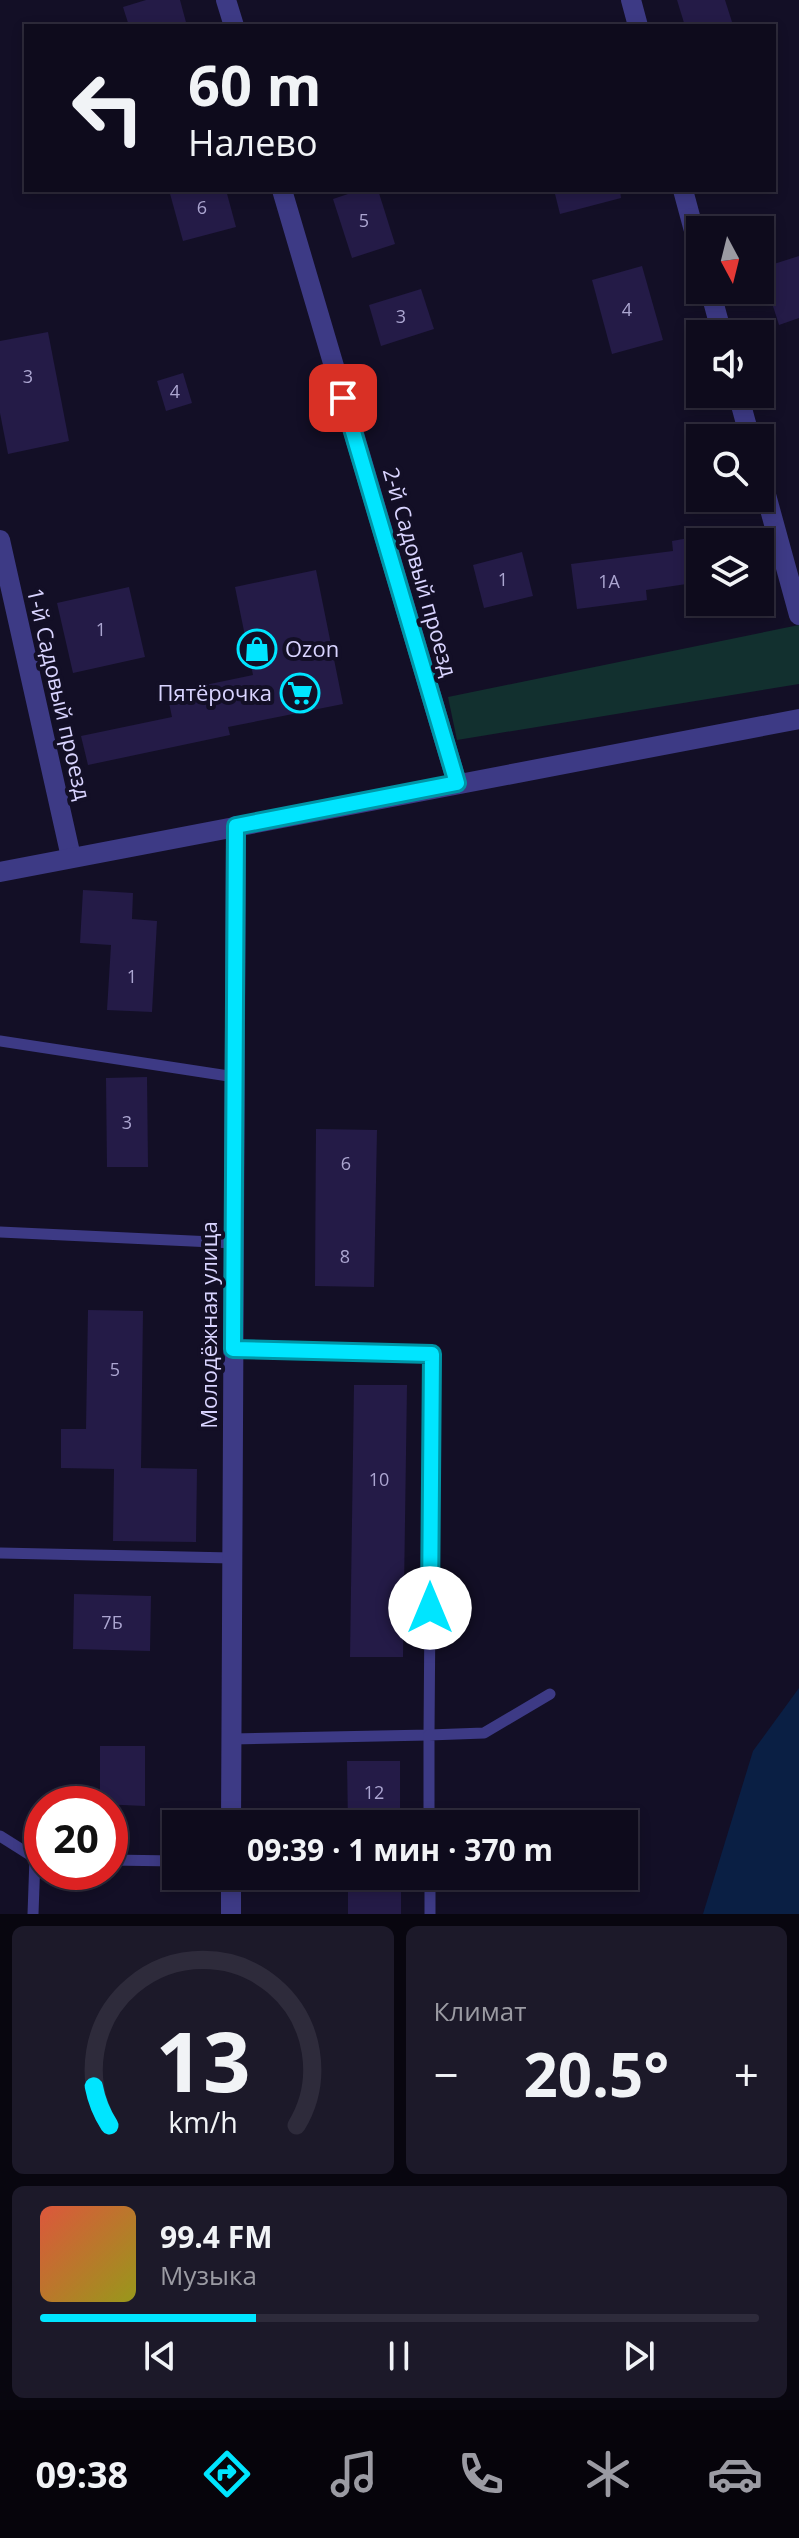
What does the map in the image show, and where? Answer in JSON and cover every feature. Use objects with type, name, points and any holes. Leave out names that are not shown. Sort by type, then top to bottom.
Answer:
[{"type":"street","points":[[226,0],[233,24]]},
{"type":"street","points":[[631,0],[637,24]]},
{"type":"street","name":"2-й Садовый проезд","points":[[283,192],[457,783]]},
{"type":"street","points":[[684,192],[690,216]]},
{"type":"street","points":[[771,512],[799,615]]},
{"type":"street","name":"1-й Садовый проезд","points":[[0,540],[71,857]]},
{"type":"street","points":[[0,872],[799,719]]},
{"type":"street","name":"Молодёжная улица","points":[[231,1810],[236,826]]},
{"type":"street","points":[[231,1890],[231,1914]]},
{"type":"lane","points":[[0,1041],[235,1077]]},
{"type":"lane","points":[[0,1232],[234,1243]]},
{"type":"lane","points":[[233,1349],[432,1354],[429,1810]]},
{"type":"lane","points":[[0,1553],[232,1558]]},
{"type":"lane","points":[[232,1739],[484,1733],[550,1694]]},
{"type":"lane","points":[[0,1836],[24,1850]]},
{"type":"lane","points":[[128,1860],[162,1861]]},
{"type":"lane","points":[[33,1914],[35,1890]]},
{"type":"lane","points":[[430,1890],[430,1914]]},
{"type":"green space","points":[[799,625],[799,684],[457,740],[448,697]]},
{"type":"water","points":[[799,1688],[799,1914],[703,1914],[753,1751]]},
{"type":"building","points":[[146,0],[180,0],[186,24],[128,24],[123,7]]},
{"type":"building","points":[[677,0],[725,0],[732,22],[726,24],[684,24]]},
{"type":"building","points":[[170,192],[227,192],[236,227],[183,241]]},
{"type":"building","points":[[354,192],[379,192],[395,244],[352,258],[333,199]]},
{"type":"building","points":[[554,192],[620,192],[621,198],[560,214]]},
{"type":"building","points":[[799,256],[799,318],[779,325],[772,304],[774,264]]},
{"type":"building","points":[[642,266],[663,340],[612,354],[592,280]]},
{"type":"building","points":[[421,289],[434,329],[381,346],[369,305]]},
{"type":"building","points":[[48,332],[69,441],[8,454],[0,413],[0,341]]},
{"type":"building","points":[[183,373],[192,403],[166,411],[157,381]]},
{"type":"building","points":[[686,538],[686,584],[646,590],[647,600],[577,609],[571,564],[673,551],[672,541]]},
{"type":"building","points":[[522,552],[533,596],[484,608],[473,565]]},
{"type":"building","points":[[316,570],[343,704],[228,727],[230,735],[88,765],[81,736],[172,717],[167,693],[253,675],[235,587]]},
{"type":"building","points":[[129,587],[145,657],[73,673],[57,603]]},
{"type":"building","points":[[83,890],[133,893],[132,919],[157,921],[152,1012],[107,1010],[111,945],[80,943]]},
{"type":"building","points":[[147,1077],[148,1167],[107,1167],[106,1078]]},
{"type":"building","points":[[316,1129],[377,1130],[374,1287],[315,1286]]},
{"type":"building","points":[[88,1310],[143,1311],[141,1468],[197,1469],[196,1542],[113,1541],[114,1469],[61,1468],[61,1429],[86,1429]]},
{"type":"building","points":[[354,1385],[407,1385],[403,1657],[350,1657]]},
{"type":"building","points":[[74,1594],[151,1596],[150,1651],[73,1649]]},
{"type":"building","points":[[100,1746],[145,1746],[145,1806],[128,1805],[128,1786],[100,1786]]},
{"type":"building","points":[[347,1761],[400,1761],[400,1810],[348,1810]]},
{"type":"building","points":[[348,1890],[401,1890],[401,1914],[348,1914]]},
{"type":"place","name":"Ozon","points":[[257,649]]},
{"type":"place","name":"Пятёрочка","points":[[300,693]]},
{"type":"route","points":[[343,398],[457,783],[236,826],[233,1349],[432,1354],[430,1608]]}]
